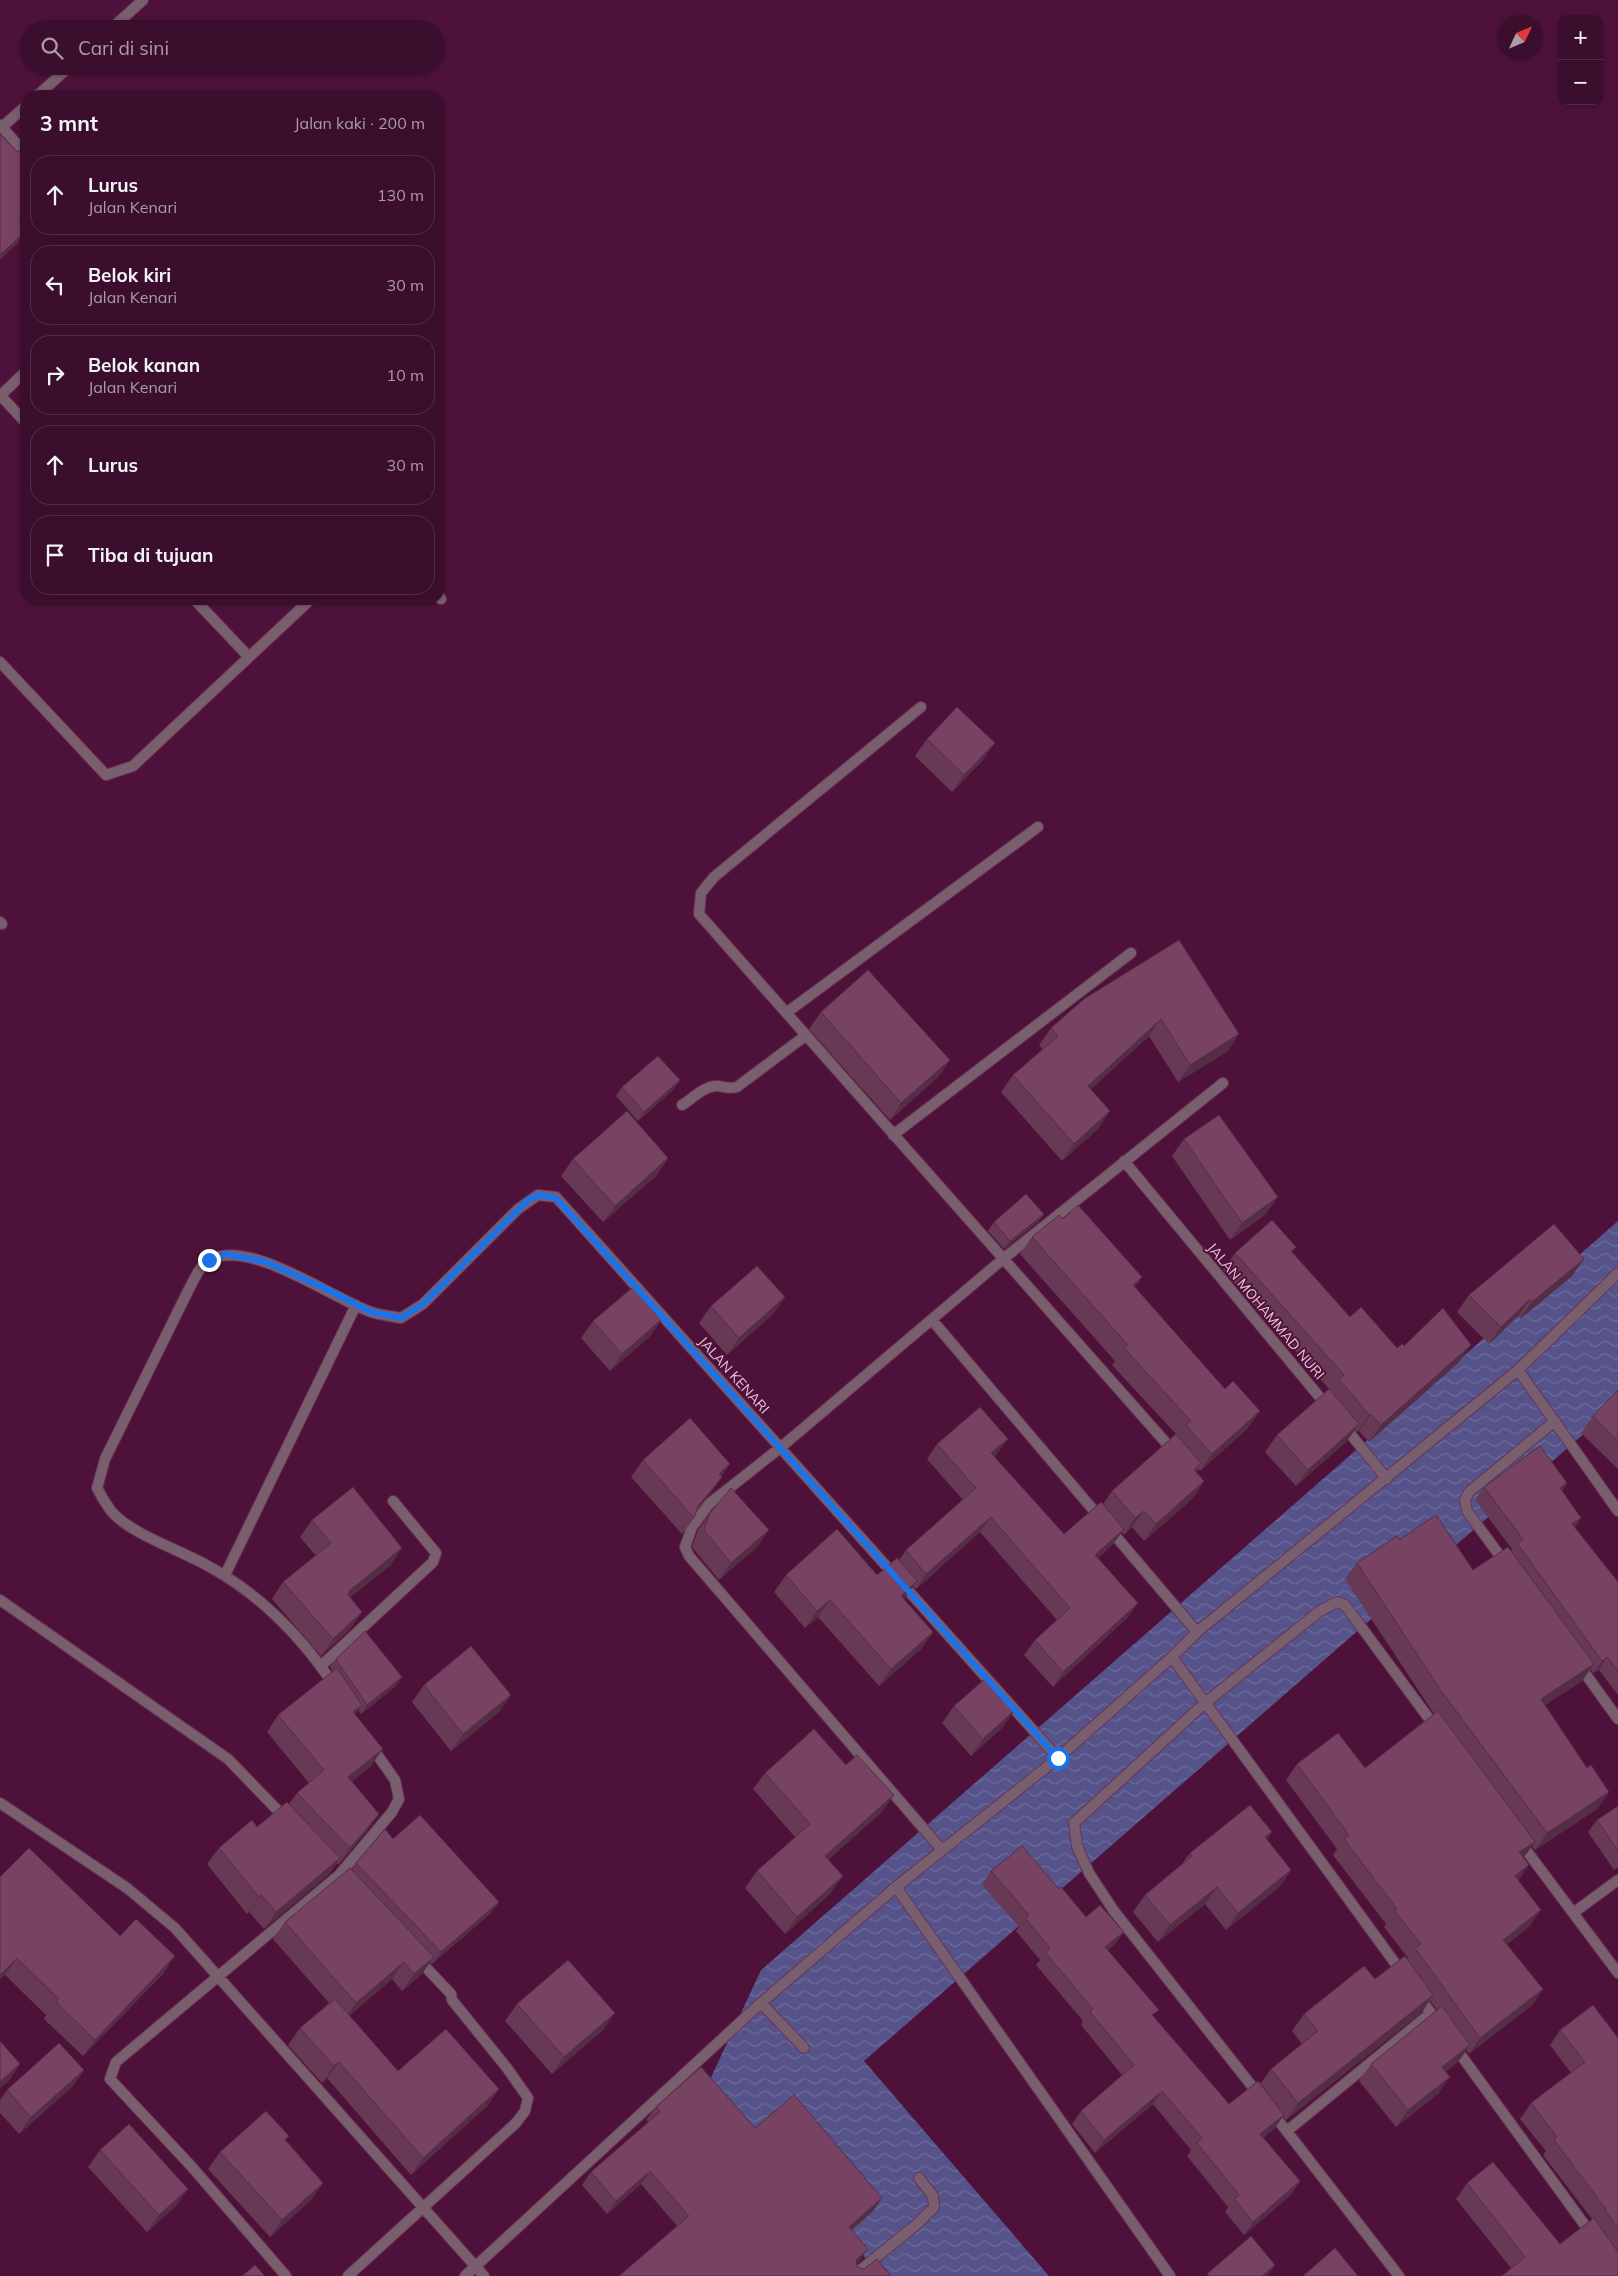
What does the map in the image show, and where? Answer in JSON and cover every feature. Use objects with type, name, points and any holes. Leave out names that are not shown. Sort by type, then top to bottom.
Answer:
[{"type":"street","points":[[121,20],[143,0]]},
{"type":"street","points":[[44,90],[60,75]]},
{"type":"street","points":[[20,111],[1,126],[20,147]]},
{"type":"street","points":[[20,377],[0,396],[20,417]]},
{"type":"street","points":[[200,605],[249,657]]},
{"type":"street","points":[[0,662],[106,775],[133,766],[305,605]]},
{"type":"street","points":[[921,707],[714,877],[701,893],[699,914],[1183,1462]]},
{"type":"street","points":[[786,1013],[1038,827]]},
{"type":"street","points":[[893,1135],[1131,953]]},
{"type":"street","points":[[682,1105],[708,1088],[718,1086],[726,1090],[737,1087],[805,1036]]},
{"type":"street","points":[[942,1850],[698,1567],[685,1547],[692,1527],[709,1504],[780,1448],[1003,1259],[1223,1083]]},
{"type":"street","name":"JALAN MOHAMMAD NURI","points":[[1124,1161],[1387,1478]]},
{"type":"street","name":"JALAN KENARI","points":[[339,1693],[305,1644],[269,1608],[224,1575],[127,1524],[112,1511],[97,1488],[105,1459],[188,1291],[199,1270],[209,1260],[226,1254],[266,1262],[371,1312],[401,1318],[423,1304],[528,1200],[538,1195],[556,1198],[1058,1758]]},
{"type":"street","points":[[465,2276],[761,2003],[896,1887],[1058,1758],[1172,1659],[1197,1632],[1518,1370],[1618,1273]]},
{"type":"street","points":[[224,1575],[356,1305]]},
{"type":"street","points":[[932,1320],[1197,1632]]},
{"type":"street","points":[[1518,1370],[1618,1511]]},
{"type":"street","points":[[1514,1575],[1467,1511],[1465,1500],[1469,1492],[1555,1421]]},
{"type":"street","points":[[321,1666],[433,1562],[436,1553],[393,1501]]},
{"type":"street","points":[[0,1600],[228,1759],[294,1827]]},
{"type":"street","points":[[1399,2276],[1114,1911],[1089,1873],[1077,1846],[1074,1823],[1202,1699],[1320,1611],[1337,1602],[1345,1605],[1444,1739]]},
{"type":"street","points":[[1572,1655],[1618,1719]]},
{"type":"street","points":[[1172,1659],[1600,2246]]},
{"type":"street","points":[[286,2276],[192,2167],[110,2079],[116,2062],[220,1977],[339,1875],[392,1812],[399,1799],[395,1780],[365,1736]]},
{"type":"street","points":[[0,1803],[52,1836],[154,1908],[175,1928],[484,2276]]},
{"type":"street","points":[[1515,1834],[1618,1973]]},
{"type":"street","points":[[1573,1913],[1618,1880]]},
{"type":"street","points":[[896,1887],[1170,2276]]},
{"type":"street","points":[[348,2276],[516,2123],[525,2111],[528,2098],[507,2068],[452,2000],[451,1994],[411,1952]]},
{"type":"street","points":[[761,2003],[804,2048]]},
{"type":"street","points":[[1287,2131],[1431,2013]]},
{"type":"street","points":[[853,2276],[930,2212],[935,2201],[919,2178]]},
{"type":"water","points":[[1618,1221],[1618,1404],[864,2061],[1049,2276],[882,2276],[707,2086],[761,1970]]},
{"type":"building","points":[[0,134],[17,152],[20,150],[20,237],[0,255]]},
{"type":"building","points":[[957,707],[995,743],[964,775],[927,739]]},
{"type":"building","points":[[1179,940],[1239,1034],[1190,1065],[1161,1019],[1088,1086],[1110,1111],[1074,1144],[1013,1075],[1058,1036],[1051,1028],[1084,999]]},
{"type":"building","points":[[868,970],[950,1060],[901,1103],[821,1012]]},
{"type":"building","points":[[658,1056],[680,1080],[644,1112],[622,1087]]},
{"type":"building","points":[[627,1111],[668,1158],[615,1206],[573,1159]]},
{"type":"building","points":[[1219,1115],[1278,1197],[1242,1223],[1184,1139]]},
{"type":"building","points":[[1026,1194],[1044,1214],[1010,1241],[994,1222]]},
{"type":"building","points":[[1078,1205],[1142,1277],[1133,1285],[1225,1389],[1233,1381],[1260,1411],[1212,1454],[1186,1425],[1191,1421],[1124,1348],[1128,1345],[1032,1237],[1059,1215],[1063,1219]]},
{"type":"building","points":[[1272,1220],[1296,1247],[1291,1251],[1350,1317],[1361,1307],[1397,1348],[1402,1344],[1404,1346],[1443,1308],[1471,1345],[1381,1425],[1371,1414],[1369,1415],[1339,1379],[1344,1375],[1235,1253]]},
{"type":"building","points":[[1554,1224],[1584,1259],[1532,1302],[1530,1299],[1501,1327],[1469,1295]]},
{"type":"building","points":[[757,1266],[785,1297],[739,1338],[711,1306]]},
{"type":"building","points":[[633,1287],[662,1319],[622,1354],[593,1321]]},
{"type":"building","points":[[1329,1389],[1359,1424],[1308,1470],[1277,1435]]},
{"type":"building","points":[[1618,1390],[1618,1441],[1593,1416]]},
{"type":"building","points":[[980,1407],[1008,1439],[991,1453],[1064,1534],[1101,1502],[1124,1529],[1095,1555],[1138,1603],[1063,1672],[1035,1640],[1070,1608],[991,1517],[926,1574],[906,1550],[976,1488],[937,1444]]},
{"type":"building","points":[[690,1418],[730,1464],[719,1474],[722,1477],[698,1506],[694,1518],[643,1460]]},
{"type":"building","points":[[1176,1434],[1201,1463],[1194,1470],[1204,1481],[1156,1524],[1144,1511],[1135,1518],[1112,1491]]},
{"type":"building","points":[[1540,1446],[1567,1483],[1560,1488],[1581,1518],[1572,1524],[1618,1582],[1618,1671],[1607,1657],[1602,1661],[1517,1543],[1523,1539],[1484,1487]]},
{"type":"building","points":[[353,1487],[402,1548],[349,1591],[348,1595],[362,1612],[333,1639],[283,1582],[331,1543],[312,1520]]},
{"type":"building","points":[[731,1488],[769,1530],[731,1563],[704,1530],[710,1513]]},
{"type":"building","points":[[1436,1515],[1473,1570],[1508,1547],[1594,1664],[1541,1699],[1587,1768],[1591,1765],[1609,1792],[1547,1833],[1442,1692],[1357,1563],[1397,1536],[1399,1540]]},
{"type":"building","points":[[837,1529],[877,1575],[897,1558],[917,1581],[901,1596],[933,1632],[891,1669],[830,1600],[817,1611],[786,1575]]},
{"type":"building","points":[[365,1631],[402,1677],[367,1705],[336,1659]]},
{"type":"building","points":[[471,1646],[511,1695],[463,1734],[424,1685]]},
{"type":"building","points":[[337,1668],[362,1705],[353,1712],[383,1749],[348,1777],[379,1814],[350,1848],[297,1793],[324,1770],[278,1715]]},
{"type":"building","points":[[986,1678],[1015,1710],[983,1739],[954,1706]]},
{"type":"building","points":[[1438,1711],[1535,1842],[1519,1852],[1529,1865],[1515,1876],[1541,1910],[1503,1940],[1543,1989],[1480,2038],[1415,1948],[1421,1944],[1344,1839],[1349,1835],[1297,1764],[1338,1733],[1365,1768]]},
{"type":"building","points":[[814,1729],[846,1765],[857,1755],[894,1795],[825,1856],[843,1876],[797,1917],[757,1871],[810,1824],[765,1773]]},
{"type":"building","points":[[287,1802],[340,1858],[276,1912],[261,1895],[259,1897],[219,1848],[252,1820],[257,1827]]},
{"type":"building","points":[[1250,1805],[1272,1832],[1265,1837],[1291,1870],[1238,1913],[1217,1887],[1170,1925],[1145,1895],[1192,1856],[1190,1853]]},
{"type":"building","points":[[1618,1806],[1618,1851],[1597,1820]]},
{"type":"building","points":[[420,1815],[499,1902],[441,1952],[356,1863],[385,1829],[393,1839]]},
{"type":"building","points":[[1022,1846],[1059,1889],[1061,1887],[1086,1917],[1100,1905],[1124,1932],[1105,1947],[1159,2010],[1152,2015],[1229,2104],[1258,2081],[1284,2115],[1260,2134],[1300,2181],[1253,2222],[1234,2199],[1239,2195],[1197,2143],[1202,2138],[1162,2091],[1104,2140],[1081,2111],[1134,2065],[1090,2012],[1093,2009],[1045,1952],[1050,1948],[1025,1918],[1029,1915],[991,1871]]},
{"type":"building","points":[[29,1848],[120,1936],[136,1919],[175,1956],[95,2040],[56,2002],[59,1999],[17,1958],[0,1975],[0,1877]]},
{"type":"building","points":[[350,1868],[434,1957],[414,1974],[404,1962],[356,2003],[285,1922]]},
{"type":"building","points":[[1405,1956],[1433,1995],[1298,2103],[1271,2069],[1318,2031],[1304,2014],[1364,1966],[1375,1979]]},
{"type":"building","points":[[568,1960],[615,2013],[564,2057],[517,2004]]},
{"type":"building","points":[[335,1999],[398,2071],[446,2029],[499,2089],[423,2158],[339,2062],[334,2066],[300,2028]]},
{"type":"building","points":[[1593,2005],[1618,2038],[1618,2228],[1554,2140],[1557,2137],[1531,2103],[1585,2062],[1560,2030]]},
{"type":"building","points":[[1442,2006],[1470,2045],[1442,2067],[1450,2077],[1408,2110],[1371,2064]]},
{"type":"building","points":[[0,2041],[20,2064],[0,2082]]},
{"type":"building","points":[[59,2043],[84,2070],[31,2117],[7,2090]]},
{"type":"building","points":[[701,2067],[755,2128],[794,2095],[882,2198],[849,2227],[868,2249],[856,2260],[857,2267],[864,2269],[877,2259],[891,2276],[619,2276],[689,2216],[650,2171],[616,2201],[591,2172],[660,2112],[656,2107]]},
{"type":"building","points":[[266,2111],[289,2136],[285,2140],[323,2183],[282,2220],[220,2152]]},
{"type":"building","points":[[129,2124],[188,2189],[159,2215],[100,2150]]},
{"type":"building","points":[[1493,2162],[1560,2244],[1594,2218],[1618,2252],[1618,2276],[1502,2276],[1525,2257],[1467,2183]]},
{"type":"building","points":[[1251,2236],[1275,2265],[1262,2276],[1209,2276],[1207,2274]]},
{"type":"building","points":[[1335,2248],[1358,2276],[1303,2276]]},
{"type":"building","points":[[255,2265],[265,2276],[242,2276]]},
{"type":"route","points":[[209,1260],[226,1254],[266,1262],[322,1287],[371,1312],[401,1318],[423,1304],[528,1200],[538,1195],[556,1198],[1058,1758]]}]
